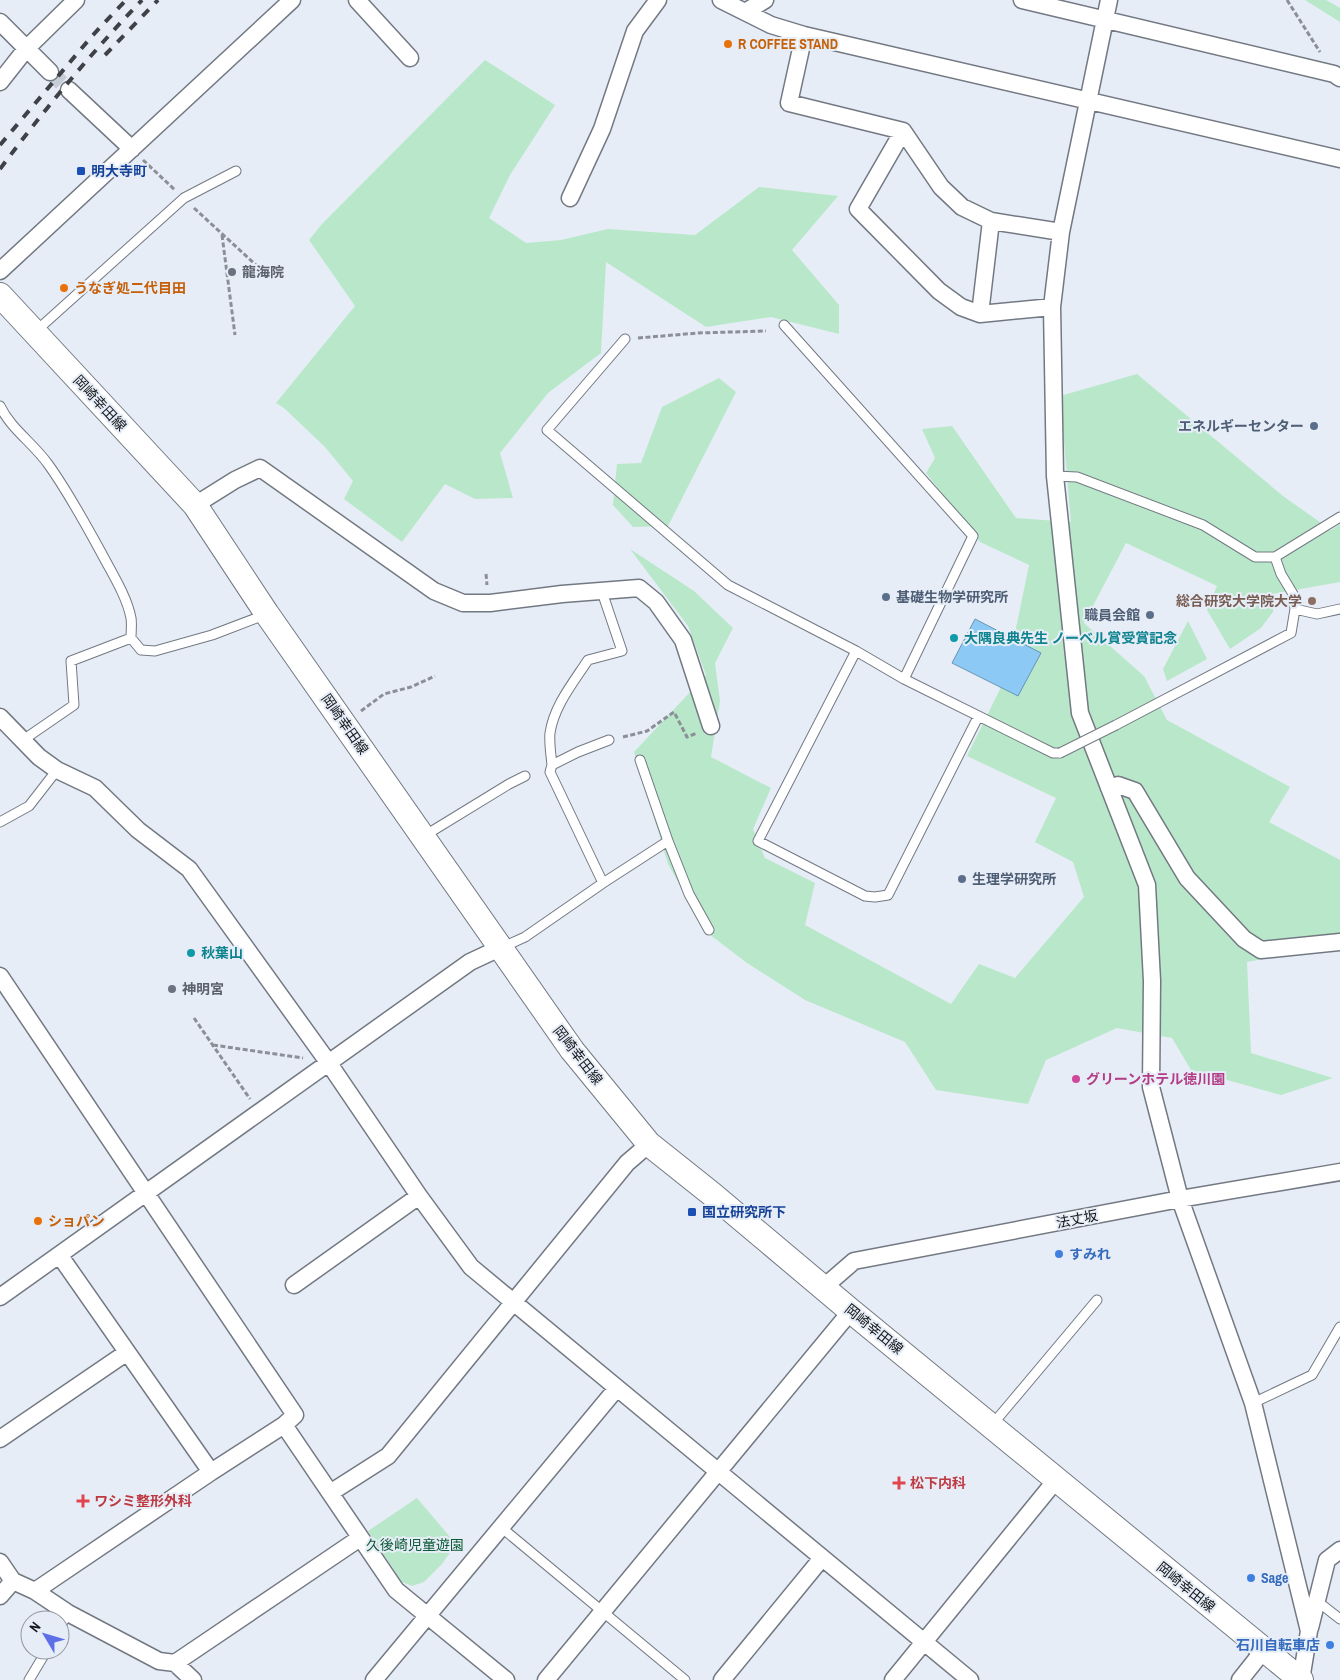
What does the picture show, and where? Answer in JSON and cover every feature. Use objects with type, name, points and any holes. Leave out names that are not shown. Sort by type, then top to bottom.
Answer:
[{"type":"main road","name":"岡崎幸田線","points":[[0,296],[195,505],[267,614],[572,1050],[649,1144],[1301,1680]]},
{"type":"street","points":[[0,82],[26,49],[76,0]]},
{"type":"street","points":[[0,271],[292,0]]},
{"type":"street","points":[[357,0],[410,58]]},
{"type":"street","points":[[570,198],[602,129],[635,30],[658,0]]},
{"type":"street","points":[[721,0],[771,25],[804,35],[1340,159]]},
{"type":"street","points":[[745,12],[765,0]]},
{"type":"street","points":[[1022,0],[1337,76]]},
{"type":"street","points":[[1109,0],[1061,232],[1052,306],[1056,476],[1080,712],[1146,885],[1152,981],[1151,1087],[1180,1199],[1252,1403],[1309,1630]]},
{"type":"street","points":[[0,22],[50,72]]},
{"type":"street","points":[[804,35],[789,103],[903,131],[941,188],[962,207],[991,222],[1061,232]]},
{"type":"street","points":[[69,90],[132,149]]},
{"type":"street","points":[[903,131],[858,209],[939,291],[961,306],[980,314],[1052,306]]},
{"type":"street","points":[[980,314],[991,222]]},
{"type":"street","points":[[195,505],[235,480],[260,468],[434,591],[463,604],[639,588],[656,602],[684,640],[711,726]]},
{"type":"street","points":[[0,717],[39,756],[57,770],[95,788],[138,830],[189,869],[328,1062],[418,1196],[471,1267],[719,1470],[970,1680]]},
{"type":"street","points":[[1109,788],[1118,785],[1135,791],[1187,878],[1244,939],[1261,950],[1340,942]]},
{"type":"street","points":[[0,1297],[470,962],[500,948]]},
{"type":"street","points":[[0,976],[295,1415],[284,1425],[35,1591]]},
{"type":"street","points":[[330,1493],[388,1456],[627,1163],[649,1144]]},
{"type":"street","name":"法丈坂","points":[[824,1287],[854,1261],[1180,1199],[1340,1172]]},
{"type":"street","points":[[294,1285],[418,1196]]},
{"type":"street","points":[[60,1256],[211,1472]]},
{"type":"street","points":[[546,1680],[852,1311]]},
{"type":"street","points":[[0,1440],[126,1353]]},
{"type":"street","points":[[374,1680],[617,1388]]},
{"type":"street","points":[[284,1425],[396,1590],[506,1680]]},
{"type":"street","points":[[893,1680],[1056,1480]]},
{"type":"street","points":[[175,1663],[360,1538]]},
{"type":"street","points":[[1301,1680],[1309,1630],[1327,1560],[1340,1550]]},
{"type":"street","points":[[722,1680],[822,1558]]},
{"type":"street","points":[[0,1562],[13,1581],[35,1591],[64,1610]]},
{"type":"street","points":[[0,1596],[13,1581]]},
{"type":"street","points":[[70,1614],[159,1661],[175,1663],[193,1680]]},
{"type":"street","points":[[1240,1680],[1263,1650]]},
{"type":"lane","points":[[35,332],[184,198],[236,171]]},
{"type":"lane","points":[[784,325],[972,536],[904,679]]},
{"type":"lane","points":[[625,339],[548,430],[728,585],[856,651],[904,679],[1053,753],[1060,753],[1116,725],[1291,633],[1295,609],[1293,594],[1282,574],[1276,557]]},
{"type":"lane","points":[[0,406],[2,418],[32,444],[48,464],[85,523],[119,585],[131,619],[131,638],[141,650],[155,651],[212,635],[267,614]]},
{"type":"lane","points":[[1056,476],[1077,477],[1203,525],[1255,556],[1276,557],[1340,517]]},
{"type":"lane","points":[[602,592],[622,651],[588,660],[554,715],[550,735],[552,765],[550,772],[603,883]]},
{"type":"lane","points":[[1295,609],[1317,614],[1340,608]]},
{"type":"lane","points":[[23,740],[74,705],[71,661],[131,638]]},
{"type":"lane","points":[[856,651],[758,841],[866,896],[888,895],[978,717]]},
{"type":"lane","points":[[552,765],[609,740]]},
{"type":"lane","points":[[640,760],[668,841],[689,894],[709,930]]},
{"type":"lane","points":[[0,822],[29,806],[57,770]]},
{"type":"lane","points":[[424,837],[525,776]]},
{"type":"lane","points":[[500,948],[525,937],[668,841]]},
{"type":"lane","points":[[992,1425],[1097,1300]]},
{"type":"lane","points":[[1252,1403],[1312,1375],[1340,1327]]},
{"type":"lane","points":[[502,1528],[685,1680]]},
{"type":"lane","points":[[1317,1601],[1340,1619]]},
{"type":"lane","points":[[30,1680],[41,1660]]},
{"type":"path","points":[[1287,0],[1337,76]]},
{"type":"path","points":[[132,149],[269,277]]},
{"type":"path","points":[[222,234],[235,336]]},
{"type":"path","points":[[625,339],[698,333],[766,331]]},
{"type":"path","points":[[344,724],[384,694],[411,687],[435,676]]},
{"type":"path","points":[[609,740],[647,731],[674,712],[687,737],[711,726]]},
{"type":"path","points":[[194,1018],[260,1111]]},
{"type":"path","points":[[213,1045],[328,1062]]},
{"type":"green space","points":[[1305,0],[1326,0],[1340,8],[1340,22]]},
{"type":"green space","points":[[485,60],[555,105],[510,175],[489,218],[526,243],[561,240],[608,229],[695,235],[759,187],[838,196],[792,250],[839,305],[839,334],[771,317],[706,327],[606,262],[601,353],[548,393],[500,453],[513,498],[475,499],[445,484],[402,542],[344,499],[353,481],[325,447],[284,408],[276,403],[355,306],[309,240],[322,224]]},
{"type":"green space","points":[[1137,374],[1283,496],[1331,530],[1340,524],[1340,582],[1273,594],[1273,612],[1261,628],[1230,649],[1207,610],[1217,586],[1126,543],[1084,623],[1144,676],[1167,720],[1290,787],[1269,822],[1340,860],[1340,945],[1247,962],[1251,1053],[1333,1078],[1281,1095],[1191,1070],[1172,1038],[1117,1028],[1046,1060],[1028,1104],[936,1090],[905,1042],[805,1000],[747,963],[705,931],[668,864],[634,752],[706,675],[688,626],[630,549],[694,591],[733,628],[715,663],[720,701],[711,757],[771,788],[753,829],[765,858],[815,883],[805,925],[951,1004],[979,964],[1015,978],[1084,897],[1073,862],[1035,842],[1056,798],[967,756],[1006,677],[1029,565],[980,542],[926,473],[935,458],[922,429],[952,426],[1016,518],[1071,522],[1060,396]]},
{"type":"green space","points":[[719,378],[736,392],[668,526],[633,527],[613,505],[617,464],[641,463],[662,407]]},
{"type":"green space","points":[[1188,621],[1207,659],[1167,681],[1163,669]]},
{"type":"green space","name":"久後崎児童遊園","points":[[417,1498],[456,1544],[442,1564],[424,1582],[412,1586],[402,1582],[368,1531]]},
{"type":"water","points":[[975,619],[1041,653],[1018,696],[952,663]]},
{"type":"tunnel","points":[[50,72],[69,90]]},
{"type":"railway","points":[[0,145],[92,36],[126,0]]},
{"type":"railway","points":[[0,169],[68,82],[142,0]]},
{"type":"railway","points":[[105,55],[158,0]]},
{"type":"place","name":"R COFFEE STAND","points":[[728,44]]},
{"type":"place","name":"明大寺町","points":[[81,171]]},
{"type":"place","name":"龍海院","points":[[232,272]]},
{"type":"place","name":"うなぎ処二代目田","points":[[64,288]]},
{"type":"place","name":"エネルギーセンター","points":[[1314,426]]},
{"type":"place","name":"基礎生物学研究所","points":[[886,597]]},
{"type":"place","name":"総合研究大学院大学","points":[[1312,601]]},
{"type":"place","name":"職員会館","points":[[1150,615]]},
{"type":"place","name":"大隅良典先生 ノーベル賞受賞記念","points":[[954,638]]},
{"type":"place","name":"生理学研究所","points":[[962,879]]},
{"type":"place","name":"秋葉山","points":[[191,953]]},
{"type":"place","name":"神明宮","points":[[172,989]]},
{"type":"place","name":"グリーンホテル徳川園","points":[[1076,1079]]},
{"type":"place","name":"国立研究所下","points":[[692,1212]]},
{"type":"place","name":"ショパン","points":[[38,1221]]},
{"type":"place","name":"すみれ","points":[[1059,1254]]},
{"type":"place","name":"松下内科","points":[[899,1483]]},
{"type":"place","name":"ワシミ整形外科","points":[[83,1501]]},
{"type":"place","name":"Sage","points":[[1251,1578]]},
{"type":"place","name":"石川自転車店","points":[[1330,1645]]}]
